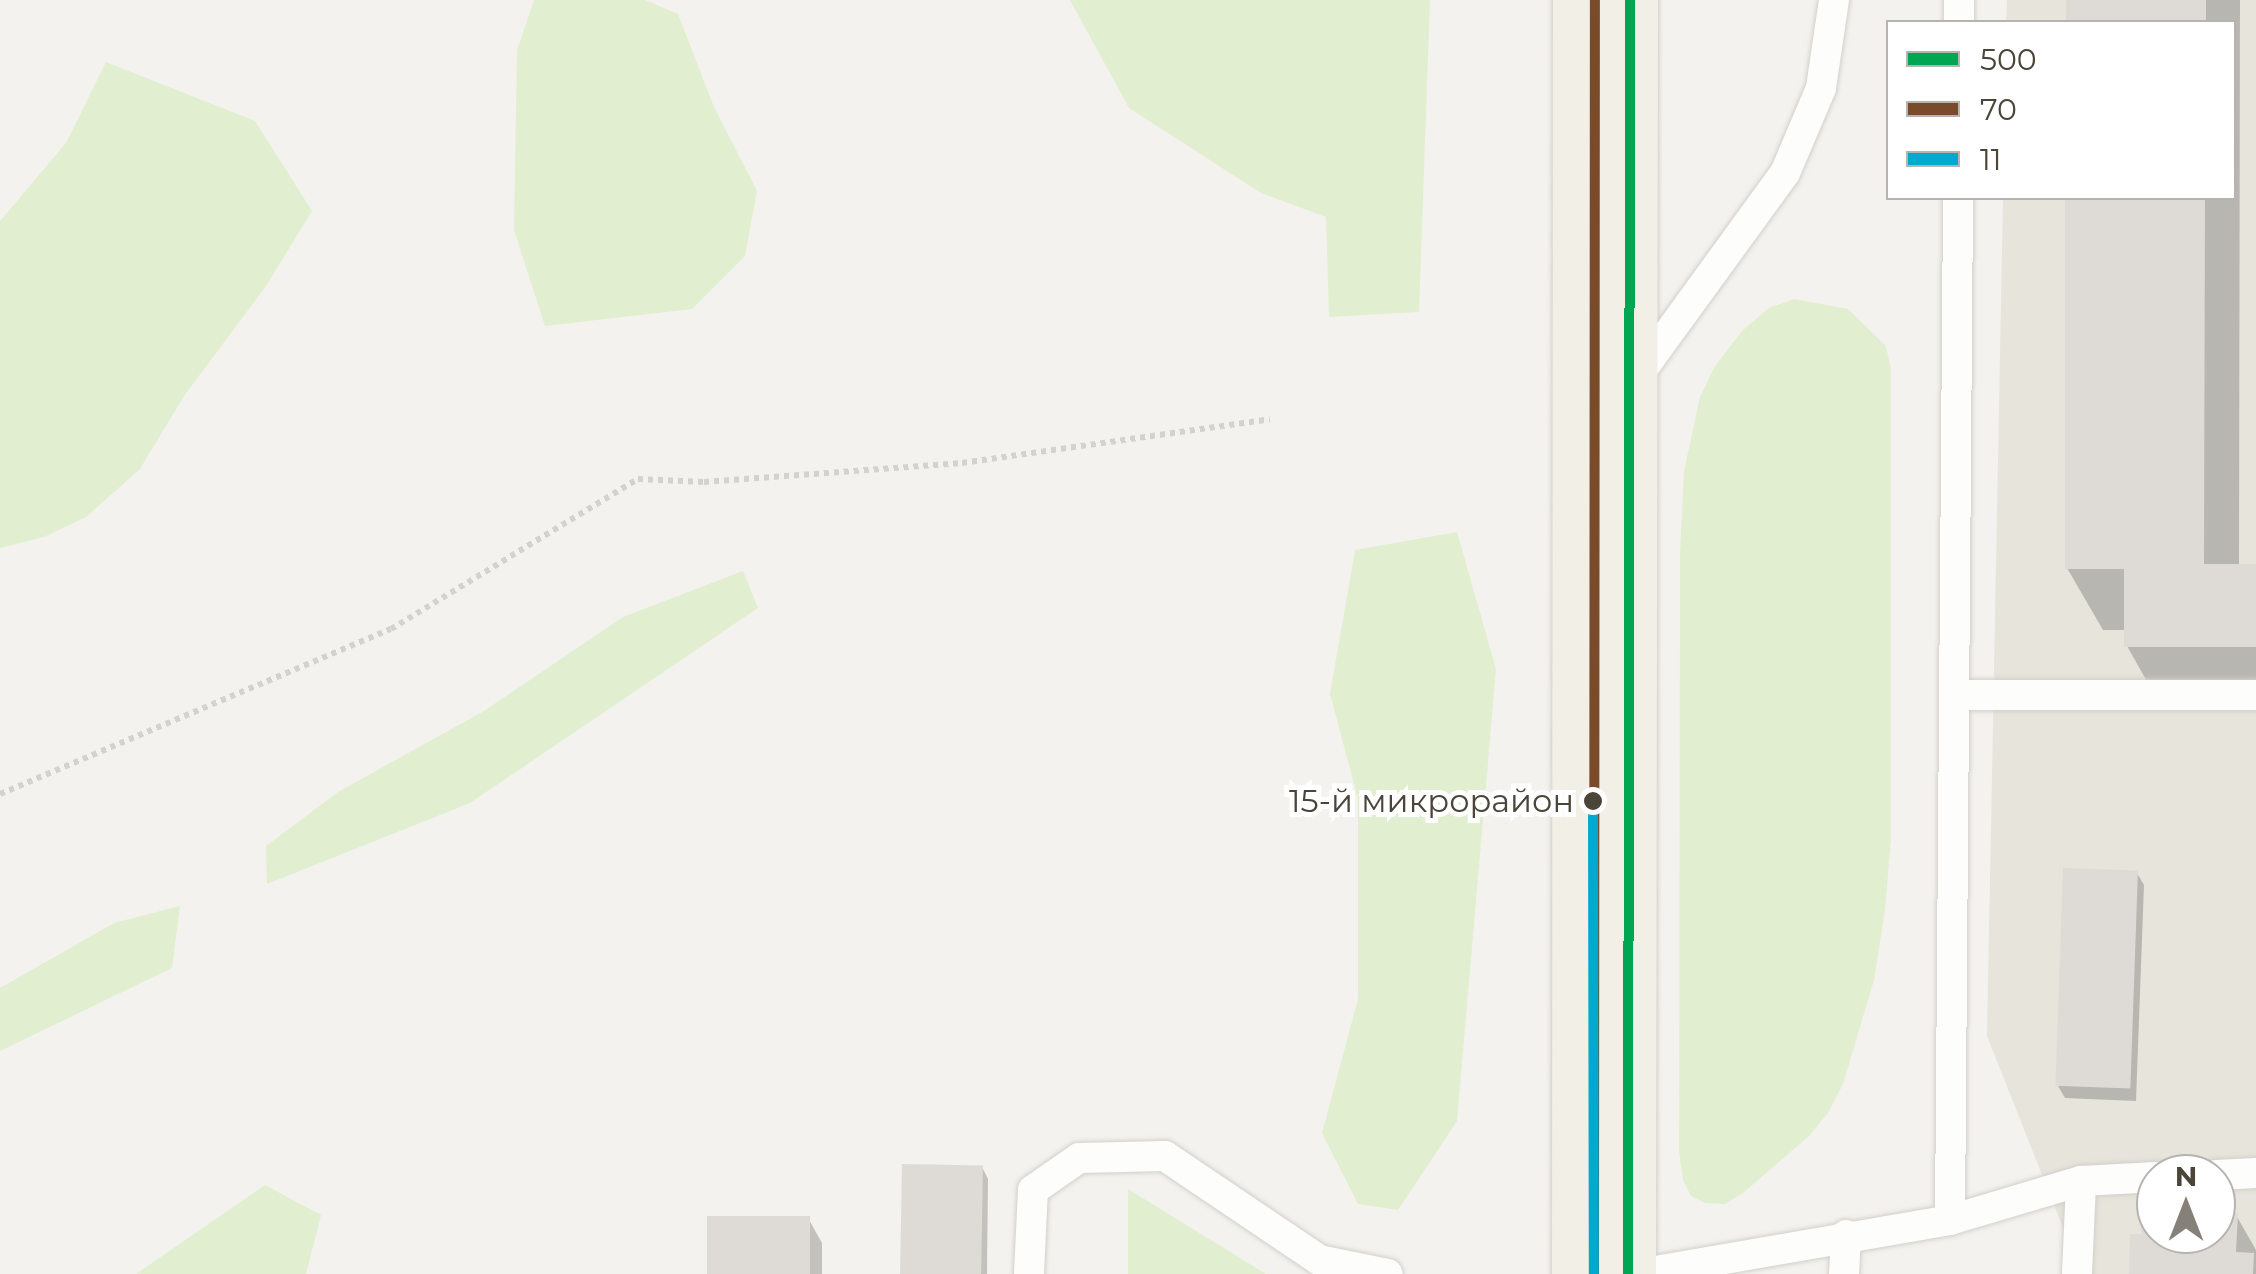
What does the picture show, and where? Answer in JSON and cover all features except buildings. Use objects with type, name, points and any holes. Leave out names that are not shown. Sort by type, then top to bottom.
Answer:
[{"type":"main road","points":[[1579,1274],[1580,0]]},
{"type":"main road","points":[[1628,1274],[1630,0]]},
{"type":"lane","points":[[1628,388],[1785,172],[1821,88],[1834,0]]},
{"type":"lane","points":[[1950,1220],[1958,200]]},
{"type":"lane","points":[[1956,695],[2256,696]]},
{"type":"lane","points":[[1029,1274],[1033,1190],[1078,1158],[1165,1156],[1319,1260],[1388,1274]]},
{"type":"lane","points":[[1638,1274],[1846,1234],[1950,1220],[2081,1180],[2136,1179]]},
{"type":"lane","points":[[2077,1274],[2081,1180]]},
{"type":"lane","points":[[1844,1274],[1846,1234]]},
{"type":"path","points":[[0,794],[391,629],[638,479],[704,482],[962,463],[1270,419]]},
{"type":"shaded area","points":[[2007,0],[2256,0],[2256,1274],[2069,1274],[2069,1243],[1987,1036],[2003,200],[2236,200],[2236,20],[2006,20]]},
{"type":"green space","points":[[534,0],[645,0],[678,14],[714,107],[757,191],[745,256],[692,309],[545,326],[514,230],[517,50]]},
{"type":"green space","points":[[1070,0],[1430,0],[1419,312],[1329,317],[1326,217],[1261,193],[1129,108]]},
{"type":"green space","points":[[106,62],[255,121],[312,211],[266,286],[184,396],[140,469],[86,517],[44,537],[0,548],[0,221],[66,143]]},
{"type":"green space","points":[[1794,299],[1848,309],[1886,346],[1891,370],[1891,838],[1885,910],[1874,980],[1843,1084],[1828,1113],[1809,1136],[1743,1193],[1725,1204],[1705,1203],[1691,1196],[1683,1180],[1679,1151],[1680,555],[1684,471],[1700,397],[1715,366],[1742,331],[1769,308]]},
{"type":"green space","points":[[1457,532],[1496,669],[1457,1121],[1398,1210],[1358,1204],[1322,1133],[1358,999],[1358,799],[1330,694],[1355,550]]},
{"type":"green space","points":[[743,571],[758,608],[470,803],[267,884],[266,846],[338,792],[484,711],[623,617]]},
{"type":"green space","points":[[180,906],[172,968],[0,1051],[0,988],[114,923]]},
{"type":"green space","points":[[265,1185],[321,1215],[306,1274],[136,1274]]},
{"type":"green space","points":[[1128,1189],[1266,1274],[1128,1274]]},
{"type":"transit line","name":"70","points":[[1594,1274],[1595,0]]},
{"type":"transit line","name":"500","points":[[1628,1274],[1630,0]]},
{"type":"transit line","name":"11","points":[[1593,801],[1594,1274]]},
{"type":"place","name":"15-й микрорайон","points":[[1593,801]]}]
